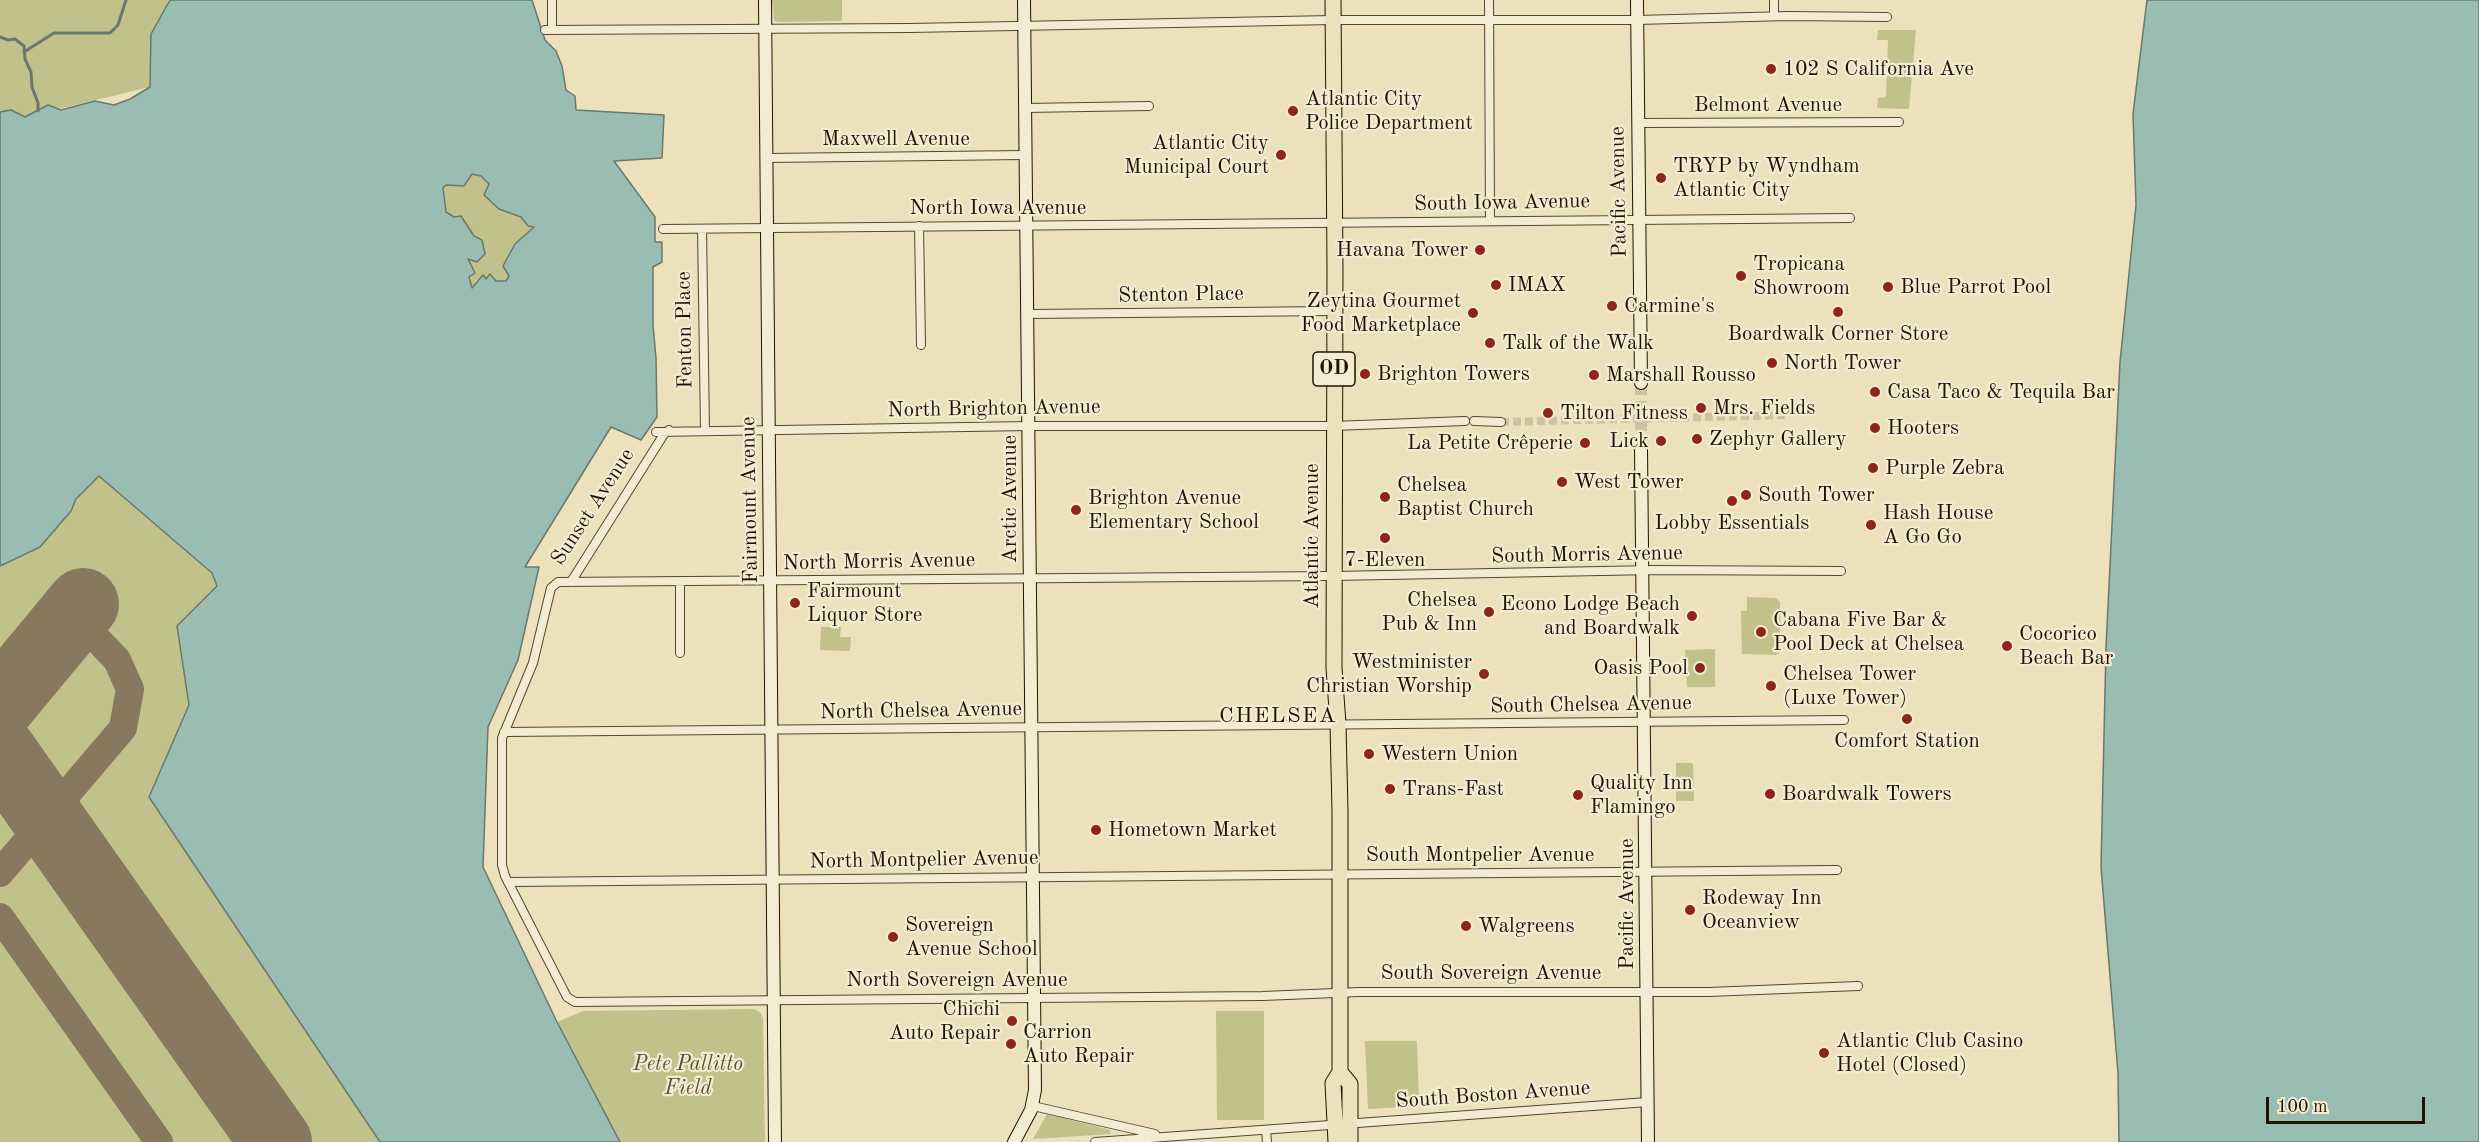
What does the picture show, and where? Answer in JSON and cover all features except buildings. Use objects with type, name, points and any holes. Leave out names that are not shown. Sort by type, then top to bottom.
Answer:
[{"type":"highway","name":"Atlantic Avenue","points":[[1333,0],[1333,576],[1334,668],[1338,724],[1340,994],[1340,1072],[1333,1083],[1345,1129]]},
{"type":"highway","name":"OD","points":[[1336,1142],[1345,1129]]},
{"type":"street","points":[[552,0],[549,30],[1024,26],[1334,20],[1489,21],[1774,16],[1887,17]]},
{"type":"street","name":"Fairmount Avenue","points":[[765,0],[765,229],[774,1000]]},
{"type":"street","name":"Arctic Avenue","points":[[1024,0],[1035,1090],[1033,1106]]},
{"type":"street","points":[[1489,0],[1490,221]]},
{"type":"street","name":"Pacific Avenue","points":[[1637,0],[1641,383]]},
{"type":"street","points":[[1774,0],[1774,16]]},
{"type":"street","points":[[1025,108],[1149,106]]},
{"type":"street","name":"Belmont Avenue","points":[[1638,123],[1899,122]]},
{"type":"street","name":"Maxwell Avenue","points":[[766,158],[1025,155]]},
{"type":"street","name":"South Iowa Avenue","points":[[1334,223],[1850,218]]},
{"type":"street","name":"North Iowa Avenue","points":[[663,229],[1334,223]]},
{"type":"street","points":[[919,226],[921,345]]},
{"type":"street","name":"Fenton Place","points":[[702,229],[705,430]]},
{"type":"street","name":"Stenton Place","points":[[1028,314],[1334,311]]},
{"type":"street","name":"North Brighton Avenue","points":[[656,432],[1029,426],[1333,426],[1501,422]]},
{"type":"street","name":"Sunset Avenue","points":[[575,1002],[567,997],[502,866],[502,744],[504,732],[533,663],[550,588],[558,582],[570,582],[664,434],[669,430]]},
{"type":"street","name":"Pacific Avenue","points":[[1641,449],[1648,1142]]},
{"type":"street","name":"South Morris Avenue","points":[[1333,576],[1643,570],[1841,571]]},
{"type":"street","name":"North Morris Avenue","points":[[570,582],[1333,576]]},
{"type":"street","points":[[680,582],[680,653]]},
{"type":"street","name":"South Chelsea Avenue","points":[[1338,724],[1844,720]]},
{"type":"street","name":"North Chelsea Avenue","points":[[504,732],[1338,724]]},
{"type":"street","name":"South Montpelier Avenue","points":[[1339,875],[1837,870]]},
{"type":"street","name":"North Montpelier Avenue","points":[[508,882],[1339,875]]},
{"type":"street","name":"South Sovereign Avenue","points":[[1340,994],[1370,992],[1709,992],[1858,986]]},
{"type":"street","name":"North Sovereign Avenue","points":[[575,1002],[1340,994]]},
{"type":"street","points":[[774,1000],[775,1142]]},
{"type":"street","name":"South Boston Avenue","points":[[1164,1136],[1266,1130],[1345,1129],[1648,1102]]},
{"type":"street","points":[[1014,1142],[1033,1106],[1164,1136]]},
{"type":"street","points":[[1266,1130],[1267,1142]]},
{"type":"street","points":[[1095,1142],[1164,1136]]},
{"type":"green space","points":[[0,0],[168,0],[150,87],[25,117],[0,115]]},
{"type":"green space","points":[[772,0],[842,0],[842,21],[774,21]]},
{"type":"green space","points":[[1878,30],[1916,30],[1909,109],[1877,108],[1878,98],[1886,97],[1888,40],[1877,40]]},
{"type":"green space","points":[[472,174],[480,176],[489,184],[484,195],[499,209],[521,217],[528,226],[535,227],[515,244],[503,266],[509,276],[506,281],[477,280],[472,289],[467,257],[479,240],[461,216],[454,218],[446,212],[443,194],[446,185],[467,183]]},
{"type":"green space","points":[[99,476],[212,573],[217,586],[177,626],[189,705],[149,797],[380,1142],[0,1142],[0,566],[32,552],[71,511],[76,500]]},
{"type":"green space","name":"Cabana Five Bar & Pool Deck at Chelsea","points":[[1747,597],[1776,598],[1780,602],[1780,653],[1776,655],[1742,654],[1741,611],[1747,611]]},
{"type":"green space","points":[[821,627],[841,627],[840,637],[851,637],[850,651],[820,650]]},
{"type":"green space","name":"Oasis Pool","points":[[1715,649],[1715,687],[1687,687],[1685,650]]},
{"type":"green space","points":[[1676,763],[1693,763],[1694,801],[1676,801]]},
{"type":"green space","name":"Pete Pallitto Field","points":[[754,1009],[760,1012],[763,1019],[765,1142],[620,1142],[557,1022],[583,1011]]},
{"type":"green space","points":[[1216,1011],[1264,1011],[1264,1120],[1217,1120]]},
{"type":"green space","points":[[1365,1041],[1417,1041],[1419,1106],[1368,1109]]},
{"type":"green space","points":[[1047,1114],[1110,1130],[1111,1134],[1033,1139]]},
{"type":"water","points":[[170,0],[532,0],[545,40],[556,51],[562,66],[566,90],[575,96],[576,110],[664,115],[662,158],[614,161],[655,217],[655,242],[662,242],[662,262],[653,267],[657,417],[641,440],[611,427],[525,567],[539,567],[518,660],[488,727],[483,867],[557,1022],[620,1142],[380,1142],[149,797],[189,705],[177,626],[217,586],[212,573],[99,476],[76,499],[71,511],[40,547],[0,566],[0,112],[11,110],[25,117],[48,105],[61,110],[95,101],[114,105],[130,99],[150,87],[151,34]],"holes":[[[472,174],[481,176],[489,184],[484,195],[499,209],[521,217],[528,226],[534,227],[515,244],[503,266],[509,276],[506,281],[496,281],[490,274],[486,279],[483,275],[472,288],[469,277],[475,273],[468,259],[477,262],[485,254],[482,240],[474,236],[461,216],[454,217],[446,212],[443,188],[446,185],[464,186]]]},
{"type":"water","points":[[2147,0],[2479,0],[2479,1142],[2119,1142],[2118,1073],[2101,867],[2106,647],[2120,362],[2136,205],[2133,114]]},
{"type":"waterway","points":[[24,52],[54,33],[110,33],[118,25],[126,0]]},
{"type":"waterway","points":[[0,37],[8,40],[15,39],[24,46],[38,111]]},
{"type":"taxiway","points":[[0,873],[123,728],[130,689],[117,660],[98,640],[62,629]]},
{"type":"taxiway","points":[[0,917],[159,1142]]},
{"type":"runway","points":[[0,704],[83,604]]},
{"type":"runway","points":[[0,751],[276,1142]]},
{"type":"tunnel","points":[[1641,383],[1641,449]]},
{"type":"tunnel","points":[[1501,422],[1789,415]]},
{"type":"place","name":"102 S California Ave","points":[[1771,69]]},
{"type":"place","name":"Atlantic City Police Department","points":[[1293,111]]},
{"type":"place","name":"Atlantic City Municipal Court","points":[[1281,155]]},
{"type":"place","name":"TRYP by Wyndham Atlantic City","points":[[1661,178]]},
{"type":"place","name":"Havana Tower","points":[[1480,250]]},
{"type":"place","name":"Tropicana Showroom","points":[[1741,276]]},
{"type":"place","name":"IMAX","points":[[1496,285]]},
{"type":"place","name":"Blue Parrot Pool","points":[[1888,287]]},
{"type":"place","name":"Carmine's","points":[[1612,306]]},
{"type":"place","name":"Boardwalk Corner Store","points":[[1838,312]]},
{"type":"place","name":"Zeytina Gourmet Food Marketplace","points":[[1473,313]]},
{"type":"place","name":"Talk of the Walk","points":[[1490,343]]},
{"type":"place","name":"North Tower","points":[[1772,363]]},
{"type":"place","name":"Brighton Towers","points":[[1365,374]]},
{"type":"place","name":"Marshall Rousso","points":[[1594,375]]},
{"type":"place","name":"Casa Taco & Tequila Bar","points":[[1875,392]]},
{"type":"place","name":"Mrs. Fields","points":[[1701,408]]},
{"type":"place","name":"Tilton Fitness","points":[[1548,413]]},
{"type":"place","name":"Hooters","points":[[1875,428]]},
{"type":"place","name":"Zephyr Gallery","points":[[1697,439]]},
{"type":"place","name":"Lick","points":[[1661,441]]},
{"type":"place","name":"La Petite Crêperie","points":[[1585,443]]},
{"type":"place","name":"Purple Zebra","points":[[1873,468]]},
{"type":"place","name":"West Tower","points":[[1562,482]]},
{"type":"place","name":"South Tower","points":[[1746,495]]},
{"type":"place","name":"Chelsea Baptist Church","points":[[1385,497]]},
{"type":"place","name":"Lobby Essentials","points":[[1732,501]]},
{"type":"place","name":"Brighton Avenue Elementary School","points":[[1076,510]]},
{"type":"place","name":"Hash House A Go Go","points":[[1871,525]]},
{"type":"place","name":"7-Eleven","points":[[1385,538]]},
{"type":"place","name":"Fairmount Liquor Store","points":[[795,603]]},
{"type":"place","name":"Chelsea Pub & Inn","points":[[1489,612]]},
{"type":"place","name":"Econo Lodge Beach and Boardwalk","points":[[1692,616]]},
{"type":"place","name":"Cabana Five Bar & Pool Deck at Chelsea","points":[[1761,632]]},
{"type":"place","name":"Cocorico Beach Bar","points":[[2007,646]]},
{"type":"place","name":"Oasis Pool","points":[[1700,668]]},
{"type":"place","name":"Westminister Christian Worship","points":[[1484,674]]},
{"type":"place","name":"Chelsea Tower (Luxe Tower)","points":[[1771,686]]},
{"type":"place","name":"Comfort Station","points":[[1907,719]]},
{"type":"place","name":"Western Union","points":[[1369,754]]},
{"type":"place","name":"Trans-Fast","points":[[1390,789]]},
{"type":"place","name":"Boardwalk Towers","points":[[1770,794]]},
{"type":"place","name":"Quality Inn Flamingo","points":[[1578,795]]},
{"type":"place","name":"Hometown Market","points":[[1096,830]]},
{"type":"place","name":"Rodeway Inn Oceanview","points":[[1690,910]]},
{"type":"place","name":"Walgreens","points":[[1466,926]]},
{"type":"place","name":"Sovereign Avenue School","points":[[893,937]]},
{"type":"place","name":"Chichi Auto Repair","points":[[1012,1021]]},
{"type":"place","name":"Carrion Auto Repair","points":[[1011,1044]]},
{"type":"place","name":"Atlantic Club Casino Hotel (Closed)","points":[[1824,1053]]},
{"type":"district","name":"CHELSEA","points":[[1278,716]]}]
